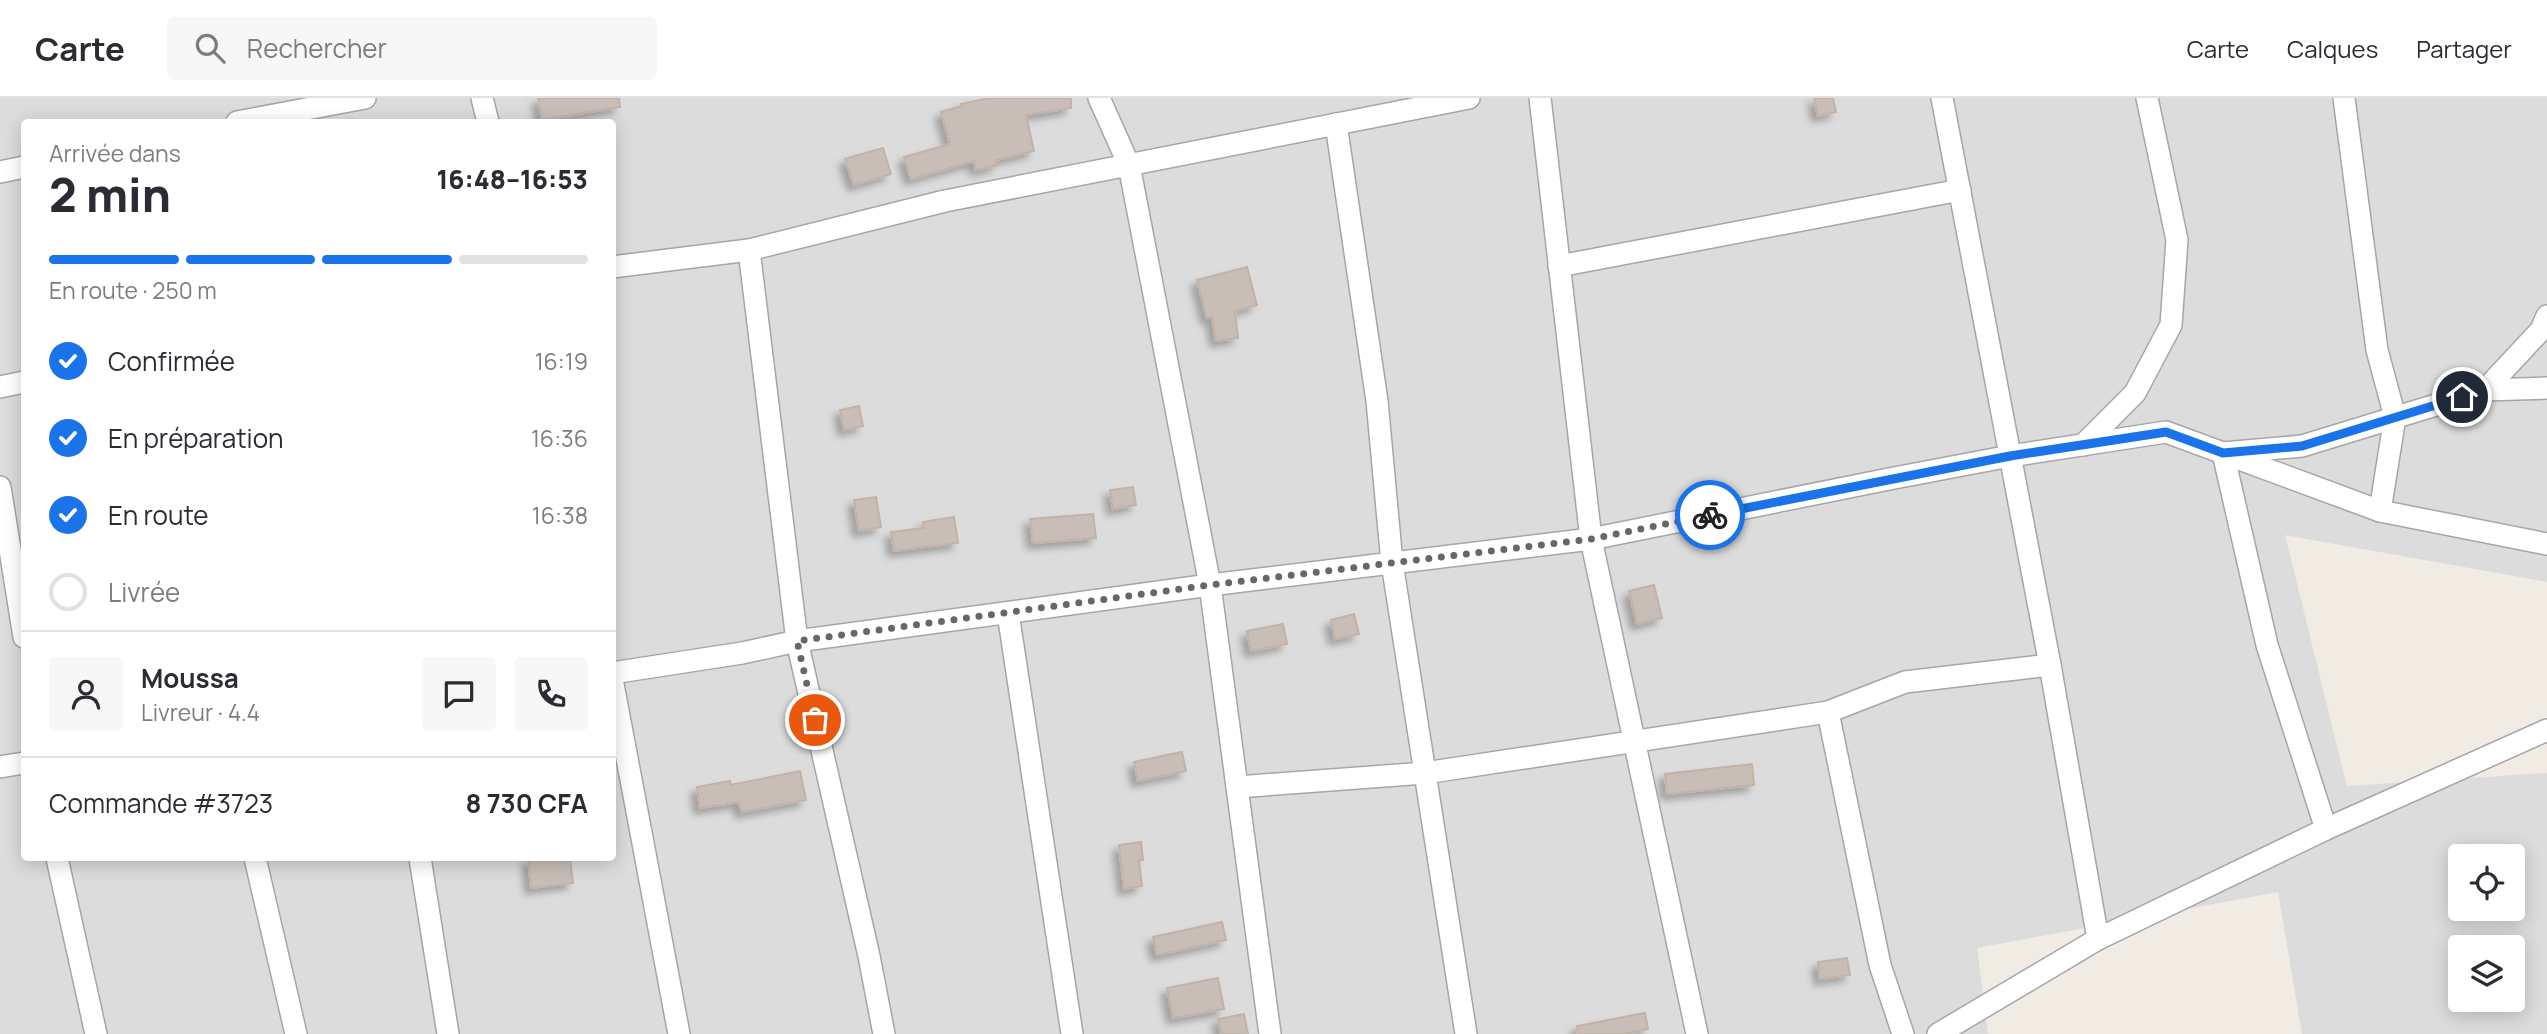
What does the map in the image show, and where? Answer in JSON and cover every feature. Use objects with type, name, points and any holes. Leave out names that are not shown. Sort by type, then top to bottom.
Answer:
[{"type":"street","points":[[250,119],[365,98]]},
{"type":"street","points":[[482,98],[487,119]]},
{"type":"street","points":[[1099,98],[1129,165],[1210,585],[1270,1034]]},
{"type":"street","points":[[616,267],[749,250],[945,201],[1469,98]]},
{"type":"street","points":[[1540,98],[1591,539],[1697,1034]]},
{"type":"street","points":[[1942,98],[2050,664],[2098,939]]},
{"type":"street","points":[[2083,445],[2136,393],[2171,325],[2177,240],[2147,98]]},
{"type":"street","points":[[2344,98],[2376,350],[2395,417],[2380,511]]},
{"type":"street","points":[[1336,124],[1377,401],[1392,563],[1466,1034]]},
{"type":"street","points":[[0,172],[21,168]]},
{"type":"street","points":[[1559,266],[1960,190]]},
{"type":"street","points":[[749,250],[797,641],[869,956],[884,1034]]},
{"type":"street","points":[[2485,390],[2541,330],[2547,316]]},
{"type":"street","points":[[0,387],[21,384]]},
{"type":"street","points":[[2223,453],[2302,446],[2485,390],[2547,388]]},
{"type":"street","points":[[616,672],[742,653],[797,641],[1008,612],[1591,539],[2010,456],[2166,432],[2380,511],[2547,544]]},
{"type":"street","points":[[2223,453],[2267,645],[2326,829]]},
{"type":"street","points":[[0,487],[21,617]]},
{"type":"street","points":[[1008,612],[1072,1034]]},
{"type":"street","points":[[1237,787],[1425,773],[1828,712],[1905,682],[2050,664]]},
{"type":"street","points":[[616,700],[679,1034]]},
{"type":"street","points":[[1828,712],[1880,965],[1903,1034]]},
{"type":"street","points":[[1938,1034],[2098,939],[2326,829],[2547,730]]},
{"type":"street","points":[[0,767],[21,764]]},
{"type":"street","points":[[58,861],[96,1034]]},
{"type":"street","points":[[256,861],[296,1034]]},
{"type":"street","points":[[420,861],[447,1034]]},
{"type":"shaded area","points":[[0,98],[2547,98],[2547,582],[2285,535],[2347,786],[2547,773],[2547,1034],[2302,1034],[2278,892],[1977,948],[1988,1034],[0,1034]]},
{"type":"building","points":[[538,98],[619,98],[620,107],[542,119]]},
{"type":"building","points":[[989,98],[1071,98],[1071,108],[1026,115],[1034,151],[996,160],[997,165],[976,170],[974,161],[911,179],[904,157],[950,144],[941,112]]},
{"type":"building","points":[[1814,98],[1833,98],[1836,112],[1818,116]]},
{"type":"building","points":[[883,148],[891,174],[854,185],[845,159]]},
{"type":"building","points":[[1247,267],[1257,305],[1235,311],[1238,338],[1216,341],[1212,317],[1207,318],[1197,280]]},
{"type":"building","points":[[859,406],[863,426],[844,430],[840,410]]},
{"type":"building","points":[[1133,487],[1136,505],[1113,509],[1110,490]]},
{"type":"building","points":[[876,497],[881,527],[859,531],[854,500]]},
{"type":"building","points":[[1093,514],[1096,538],[1033,543],[1030,519]]},
{"type":"building","points":[[954,517],[958,543],[894,551],[891,532],[924,528],[923,522]]},
{"type":"building","points":[[1654,585],[1662,618],[1637,624],[1629,591]]},
{"type":"building","points":[[1354,614],[1359,634],[1335,639],[1331,620]]},
{"type":"building","points":[[1283,624],[1287,644],[1251,651],[1247,631]]},
{"type":"building","points":[[1182,752],[1186,771],[1138,781],[1134,762]]},
{"type":"building","points":[[1752,764],[1754,785],[1667,794],[1665,774]]},
{"type":"building","points":[[800,771],[806,800],[742,812],[739,802],[700,808],[697,787],[730,781],[731,785]]},
{"type":"building","points":[[1141,842],[1143,860],[1139,860],[1142,886],[1124,889],[1119,845]]},
{"type":"building","points":[[528,861],[570,861],[573,883],[531,888]]},
{"type":"building","points":[[1222,922],[1226,940],[1157,955],[1153,937]]},
{"type":"building","points":[[1847,958],[1850,975],[1820,979],[1818,962]]},
{"type":"building","points":[[1218,978],[1224,1009],[1173,1018],[1167,988]]},
{"type":"building","points":[[1645,1013],[1648,1029],[1625,1034],[1578,1034],[1577,1026]]},
{"type":"building","points":[[1244,1014],[1248,1034],[1221,1034],[1218,1019]]},
{"type":"way so far","points":[[815,720],[797,641],[1210,585],[1591,539],[1710,515]]},
{"type":"route","points":[[1710,515],[2010,456],[2166,432],[2223,453],[2302,446],[2462,397]]}]
